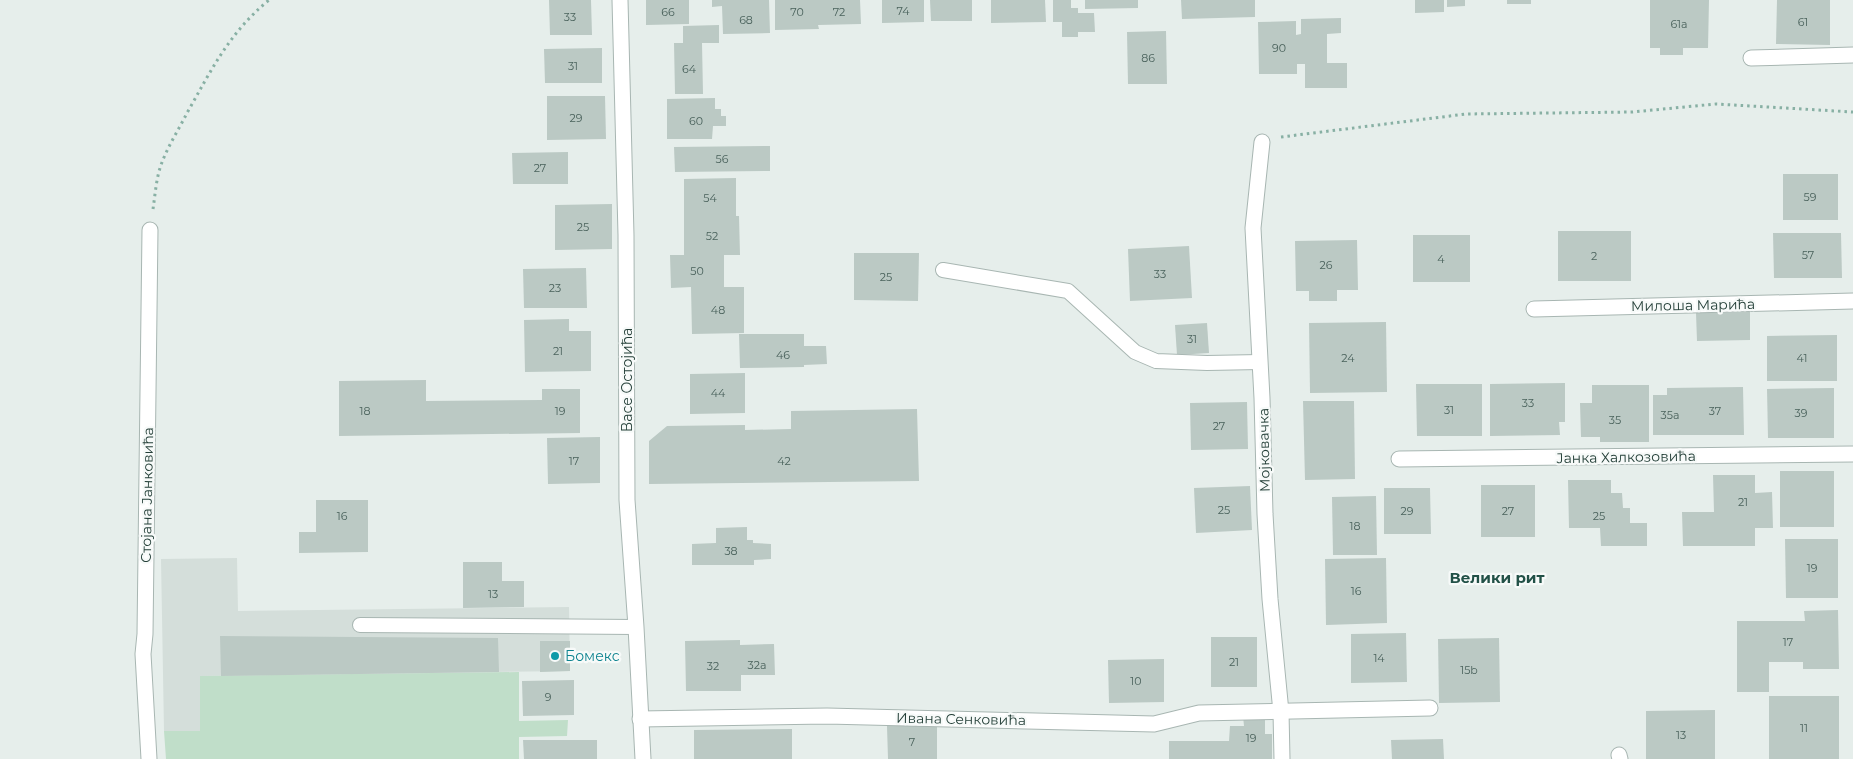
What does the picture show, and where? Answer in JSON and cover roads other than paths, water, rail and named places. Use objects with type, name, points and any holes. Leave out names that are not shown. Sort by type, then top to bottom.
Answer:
[{"type":"street","name":"Васе Остојића","points":[[620,0],[626,235],[627,500],[643,759]]},
{"type":"street","points":[[1751,58],[1853,55]]},
{"type":"street","name":"Мојковачка","points":[[1262,142],[1253,228],[1268,561],[1281,712],[1282,759]]},
{"type":"street","name":"Стојана Јанковића","points":[[149,759],[143,654],[145,634],[150,230]]},
{"type":"street","name":"Милоша Марића","points":[[1534,309],[1853,301]]},
{"type":"street","name":"Јанка Халкозовића","points":[[1399,459],[1853,454]]},
{"type":"street","name":"Ивана Сенковића","points":[[640,719],[827,716],[1154,724],[1199,713],[1430,708]]},
{"type":"lane","points":[[943,270],[1068,290],[1135,352],[1156,361],[1207,363],[1260,362]]},
{"type":"lane","points":[[360,625],[636,627]]},
{"type":"place","name":"Бомекс","points":[[555,656]]},
{"type":"district","name":"Велики рит","points":[[1497,578]]}]
